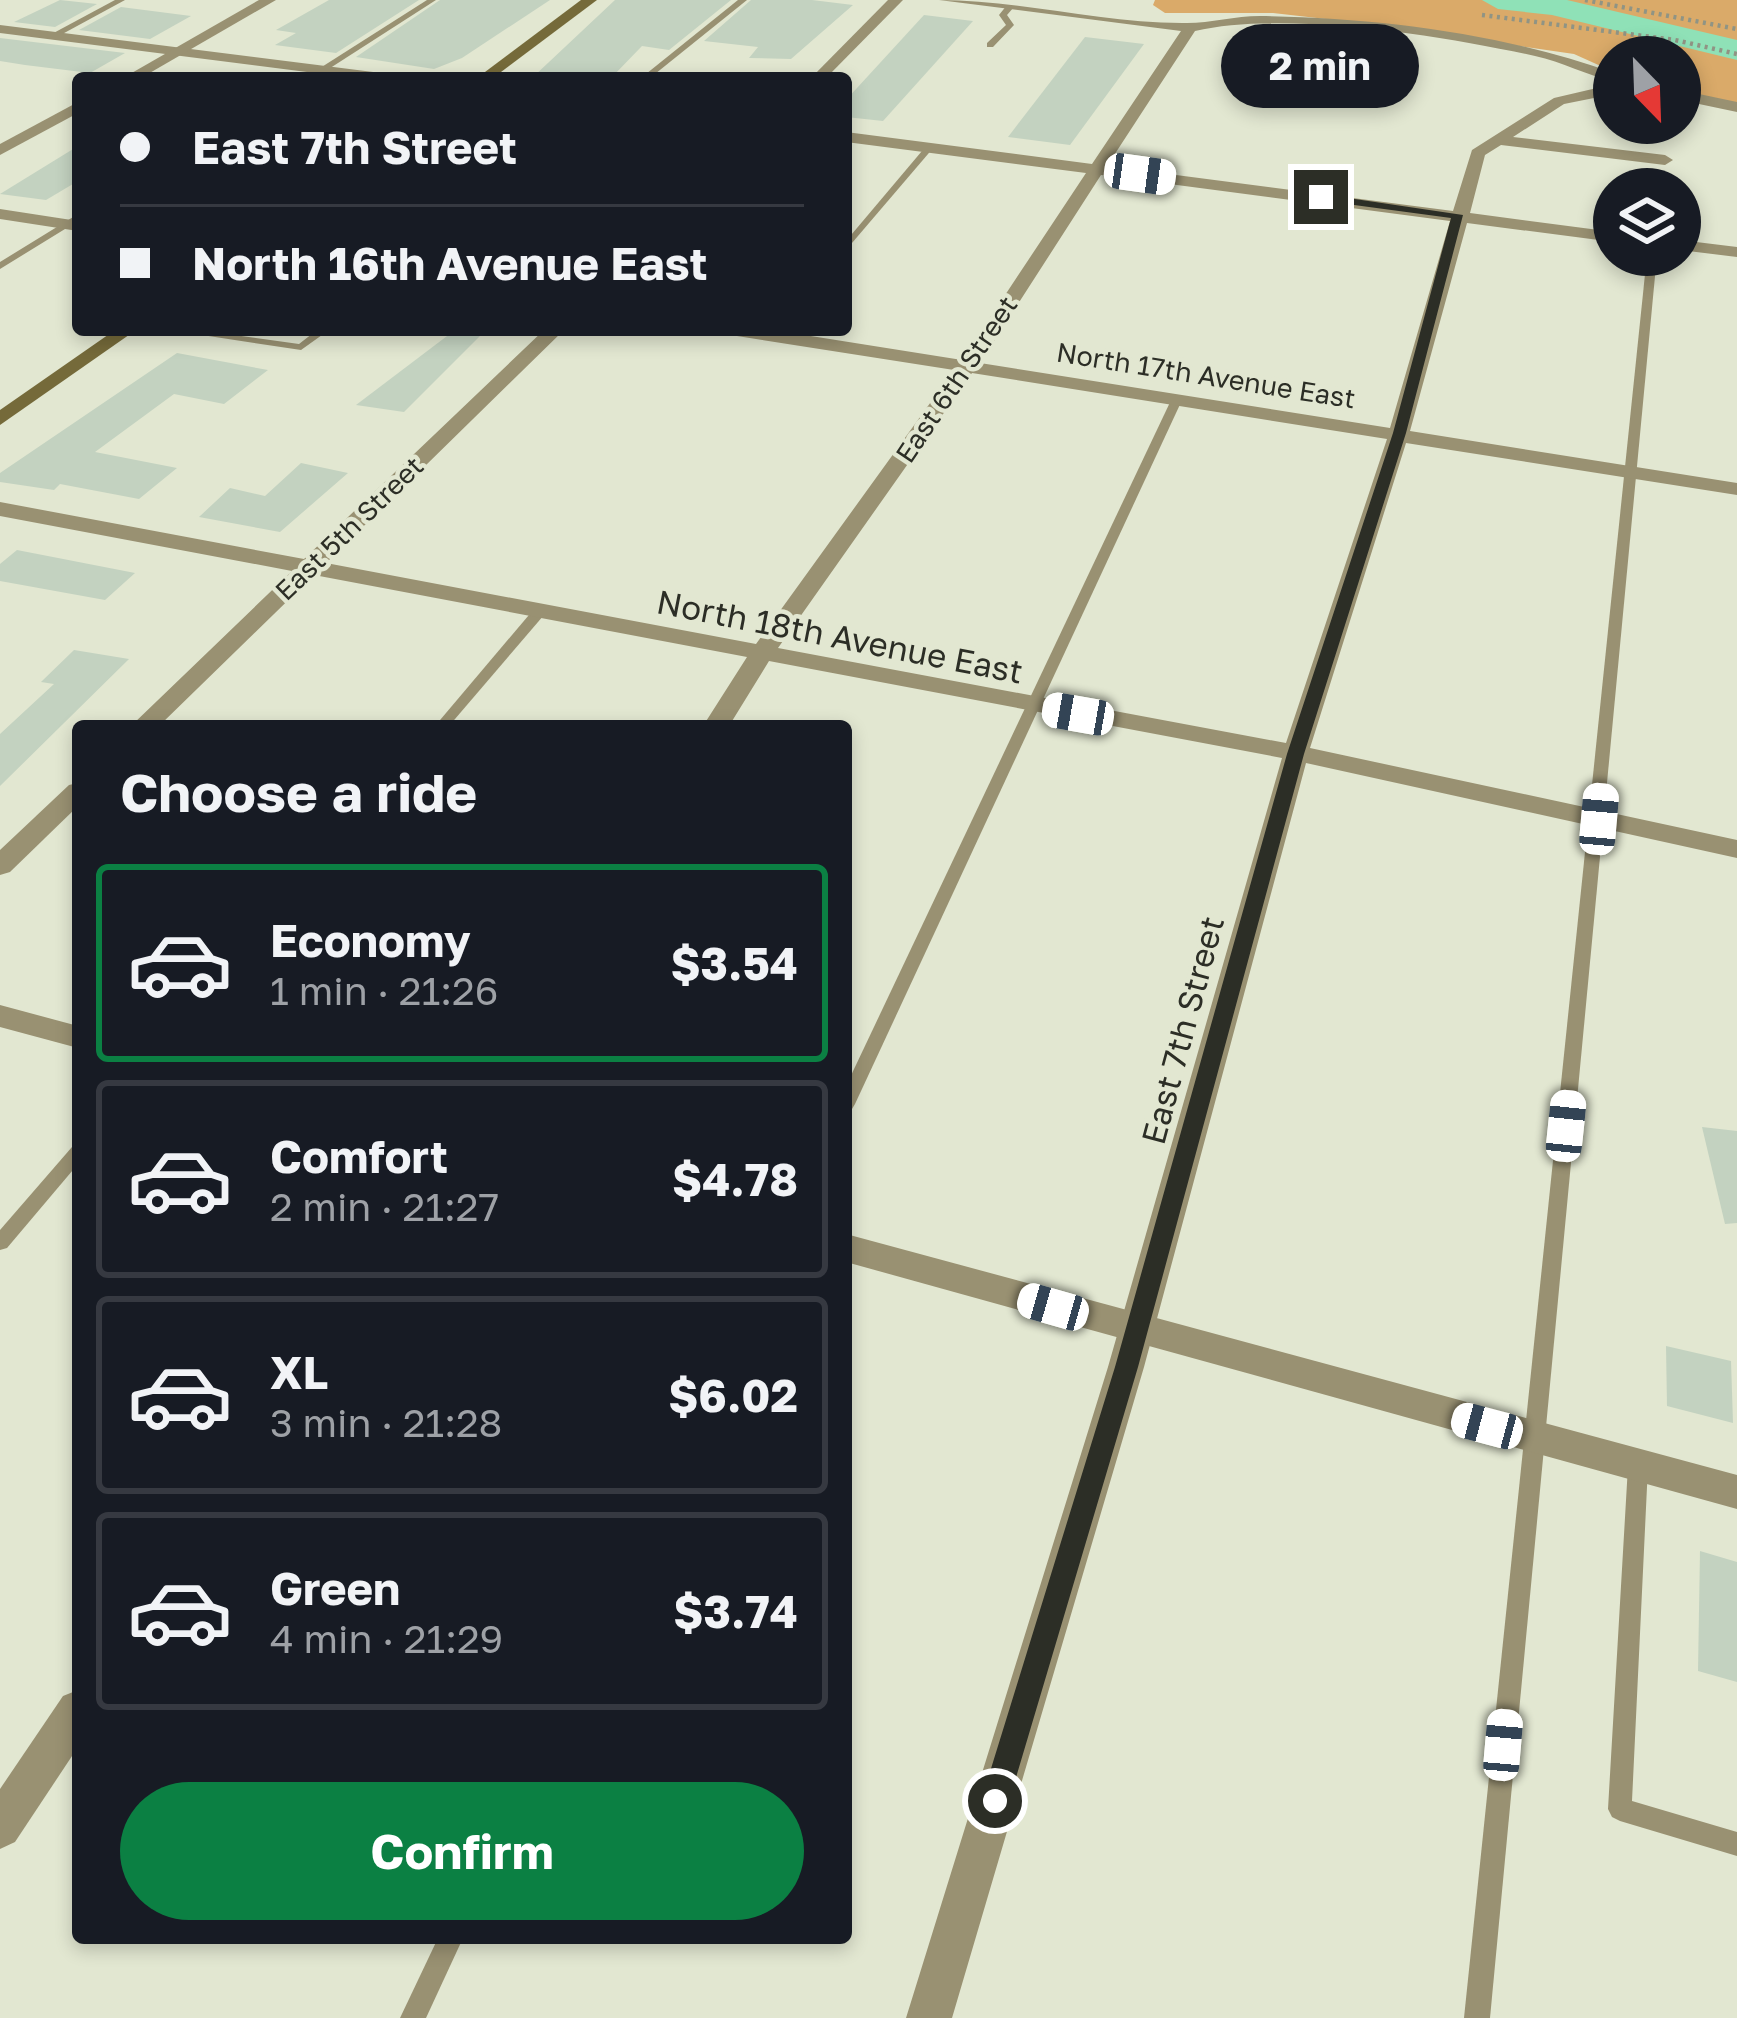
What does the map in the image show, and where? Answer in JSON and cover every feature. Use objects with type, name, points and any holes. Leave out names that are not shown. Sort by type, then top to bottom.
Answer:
[{"type":"main road","points":[[492,72],[590,0]]},
{"type":"main road","points":[[0,419],[118,336]]},
{"type":"street","points":[[141,72],[269,0]]},
{"type":"street","points":[[824,72],[896,0]]},
{"type":"street","points":[[946,0],[1190,28],[1204,21],[1253,18],[1514,48],[1593,71]]},
{"type":"street","name":"East 6th Street","points":[[720,720],[760,656],[969,364],[1190,28]]},
{"type":"street","points":[[0,29],[338,72]]},
{"type":"street","points":[[1559,101],[1577,65]]},
{"type":"street","name":"East 7th Street","points":[[929,2018],[1136,1330],[1295,754],[1400,433],[1478,153],[1559,101],[1593,94]]},
{"type":"street","points":[[1701,99],[1737,107]]},
{"type":"street","points":[[0,150],[72,110]]},
{"type":"street","points":[[852,138],[1593,234]]},
{"type":"street","points":[[1497,140],[1665,160]]},
{"type":"street","points":[[0,214],[72,223]]},
{"type":"street","points":[[1701,248],[1737,252]]},
{"type":"street","name":"East 5th Street","points":[[150,720],[549,336]]},
{"type":"street","name":"North 17th Avenue East","points":[[793,336],[1737,489]]},
{"type":"street","name":"North 18th Avenue East","points":[[0,509],[1295,754],[1737,849]]},
{"type":"street","points":[[0,866],[72,796]]},
{"type":"street","points":[[0,1016],[72,1035]]},
{"type":"street","points":[[852,1250],[1737,1492]]},
{"type":"street","points":[[0,1827],[72,1719]]},
{"type":"lane","points":[[52,35],[121,0]]},
{"type":"lane","points":[[321,70],[432,0]]},
{"type":"lane","points":[[653,72],[743,0]]},
{"type":"lane","points":[[990,45],[1010,25],[1003,15],[1010,7]]},
{"type":"lane","points":[[852,240],[930,147]]},
{"type":"lane","points":[[0,266],[72,224]]},
{"type":"lane","points":[[1477,2018],[1531,1438],[1599,819],[1650,276]]},
{"type":"lane","points":[[228,336],[301,347],[316,336]]},
{"type":"lane","points":[[852,1091],[1177,398]]},
{"type":"lane","points":[[447,720],[539,612]]},
{"type":"lane","points":[[0,1244],[72,1159]]},
{"type":"lane","points":[[1638,1466],[1620,1809],[1737,1844]]},
{"type":"lane","points":[[413,2018],[448,1944]]},
{"type":"path","points":[[1585,0],[1737,29]]},
{"type":"shaded area","points":[[1155,0],[1737,0],[1737,103],[1701,95],[1701,36],[1593,36],[1593,63],[1574,54],[1370,24],[1273,13],[1165,13],[1153,5]]},
{"type":"building","points":[[60,0],[97,4],[55,27],[14,22]]},
{"type":"building","points":[[329,0],[419,0],[336,53],[275,45],[296,33],[276,30]]},
{"type":"building","points":[[440,0],[550,0],[462,58],[434,69],[356,57]]},
{"type":"building","points":[[615,0],[731,0],[669,50],[642,46],[617,72],[538,72]]},
{"type":"building","points":[[751,0],[853,5],[791,59],[749,58],[758,47],[704,41]]},
{"type":"building","points":[[121,7],[191,16],[150,39],[79,30]]},
{"type":"building","points":[[924,15],[973,21],[883,121],[852,118],[852,93]]},
{"type":"building","points":[[1085,37],[1144,44],[1070,145],[1008,137]]},
{"type":"building","points":[[0,38],[125,53],[92,72],[0,61]]},
{"type":"building","points":[[72,150],[72,185],[46,200],[0,194]]},
{"type":"building","points":[[447,336],[480,336],[404,412],[356,405]]},
{"type":"building","points":[[177,353],[268,370],[224,404],[174,394],[95,452],[177,468],[139,499],[60,484],[54,490],[0,482],[0,473]]},
{"type":"building","points":[[301,463],[348,473],[280,532],[199,517],[230,488],[265,496]]},
{"type":"building","points":[[17,550],[135,573],[105,600],[0,581],[0,564]]},
{"type":"building","points":[[74,650],[129,659],[0,786],[0,734],[54,684],[41,682]]},
{"type":"building","points":[[1702,1127],[1737,1131],[1737,1223],[1725,1224]]},
{"type":"building","points":[[1666,1346],[1731,1361],[1733,1423],[1667,1406]]},
{"type":"building","points":[[1700,1551],[1737,1562],[1737,1682],[1698,1671]]},
{"type":"waterway","points":[[1498,0],[1552,6],[1737,50]]},
{"type":"route","points":[[995,1801],[1126,1367],[1295,754],[1400,433],[1457,215],[1321,197]]}]
